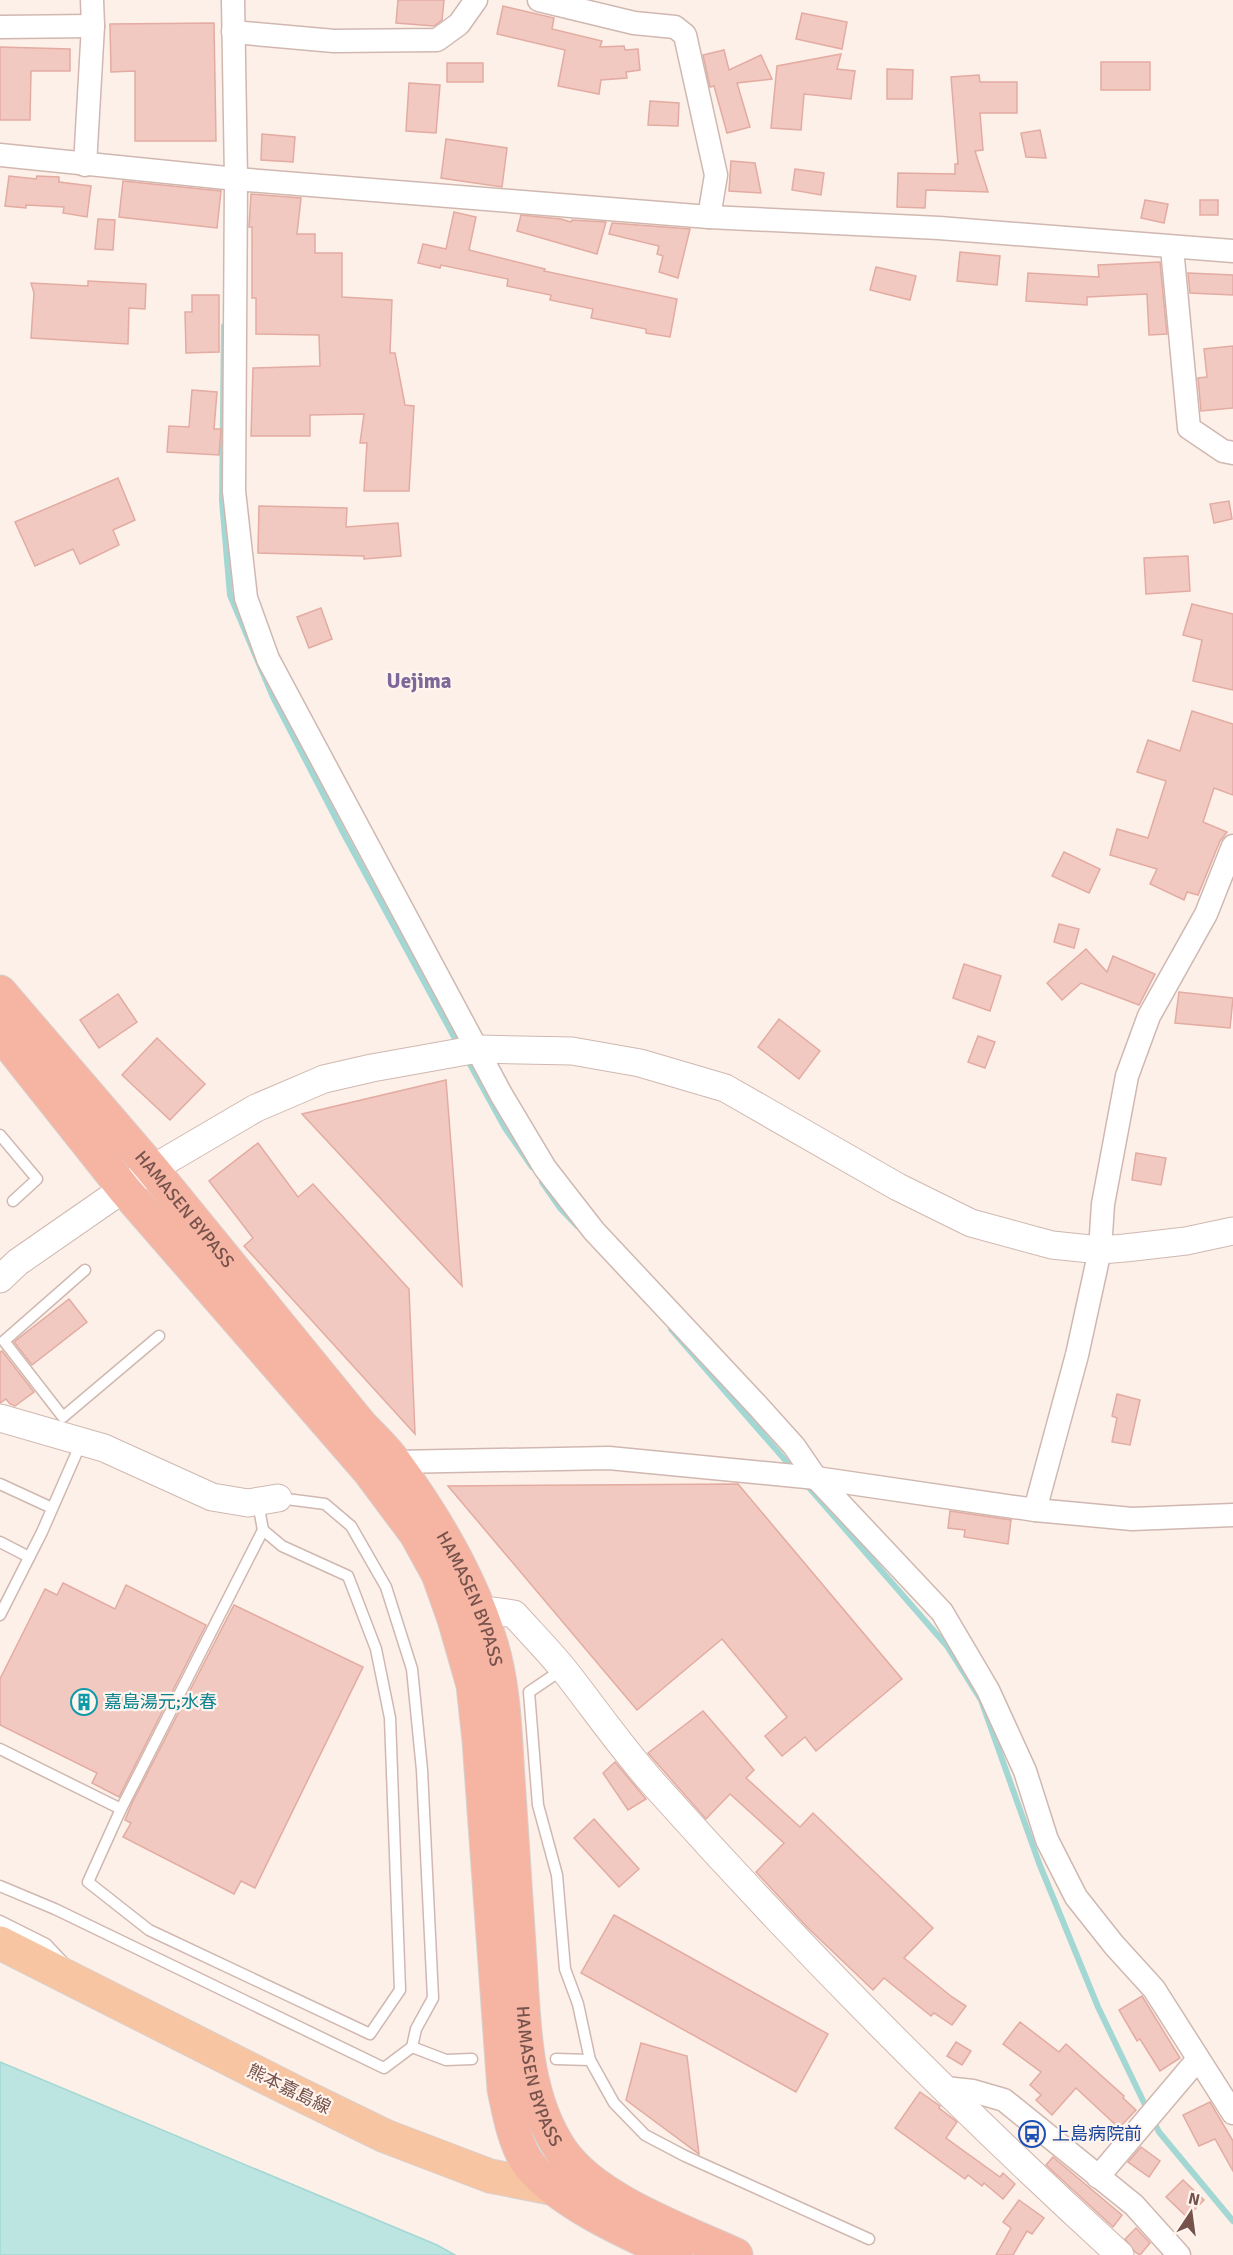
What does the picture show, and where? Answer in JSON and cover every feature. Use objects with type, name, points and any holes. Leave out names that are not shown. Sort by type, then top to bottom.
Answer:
[{"type":"highway","name":"HAMASEN BYPASS","points":[[0,992],[152,1169],[353,1414],[382,1466]]},
{"type":"highway","name":"HAMASEN BYPASS","points":[[0,1033],[124,1189],[435,1522],[460,1568],[466,1614],[479,1740],[504,2090],[512,2127],[531,2166],[556,2189],[615,2227],[676,2255]]},
{"type":"highway","name":"HAMASEN BYPASS","points":[[466,1614],[490,1638],[502,1699],[524,2032],[535,2091],[545,2121],[562,2151],[592,2182],[641,2212],[736,2255]]},
{"type":"main road","name":"熊本嘉島線","points":[[0,1943],[385,2136],[490,2176],[556,2189],[592,2182]]},
{"type":"street","points":[[85,165],[93,26],[92,0]]},
{"type":"street","points":[[232,0],[236,179],[234,491],[246,598],[268,659],[502,1096],[545,1168],[594,1231],[787,1437],[816,1478],[942,1612],[988,1690],[1025,1770],[1047,1840],[1076,1897],[1114,1945],[1154,1989],[1233,2113]]},
{"type":"street","points":[[233,32],[334,41],[437,40],[459,24],[476,0]]},
{"type":"street","points":[[539,0],[634,24],[675,27],[685,35],[716,175],[709,217]]},
{"type":"street","points":[[0,27],[93,26]]},
{"type":"street","points":[[0,155],[236,179],[709,217],[939,228],[1233,251]]},
{"type":"street","points":[[1172,248],[1189,428],[1223,452],[1233,453]]},
{"type":"street","points":[[1035,1510],[1077,1354],[1100,1250],[1103,1204],[1127,1076],[1149,1016],[1206,914],[1233,846]]},
{"type":"street","points":[[0,1279],[18,1262],[152,1169],[256,1108],[324,1079],[478,1049],[572,1051],[640,1063],[725,1088],[898,1187],[971,1223],[1052,1245],[1100,1250],[1186,1241],[1233,1231]]},
{"type":"street","points":[[0,1418],[69,1431],[212,1497],[248,1503],[268,1500]]},
{"type":"street","points":[[382,1466],[609,1458],[816,1478],[1035,1510],[1132,1519],[1233,1515]]},
{"type":"street","points":[[466,1614],[514,1614],[563,1669],[650,1779],[744,1884],[867,2012],[1058,2198],[1120,2255]]},
{"type":"street","points":[[1098,2176],[1198,2058]]},
{"type":"street","points":[[945,2088],[972,2091],[1004,2100],[1134,2205],[1179,2255]]},
{"type":"lane","points":[[0,1135],[37,1179],[13,1201]]},
{"type":"lane","points":[[69,1431],[4,1341],[85,1270]]},
{"type":"lane","points":[[0,1615],[52,1508],[69,1431],[159,1336]]},
{"type":"lane","points":[[0,1485],[52,1508]]},
{"type":"lane","points":[[0,1886],[55,1909],[384,2068],[412,2048],[416,2029],[433,1998],[422,1770],[412,1669],[386,1587],[351,1526],[325,1504],[268,1500],[263,1530],[121,1809],[88,1882],[148,1930],[370,2034],[399,1990],[390,1718],[376,1649],[348,1576],[282,1546],[263,1530]]},
{"type":"lane","points":[[0,1542],[29,1557]]},
{"type":"lane","points":[[563,1669],[530,1692],[530,1703],[538,1805],[557,1875],[565,1969],[578,2004],[590,2060],[614,2103],[645,2135],[685,2156],[869,2239]]},
{"type":"lane","points":[[0,1749],[121,1809]]},
{"type":"lane","points":[[0,1921],[46,1944],[82,1984]]},
{"type":"lane","points":[[412,2048],[446,2060],[472,2060]]},
{"type":"lane","points":[[556,2060],[590,2060]]},
{"type":"water","points":[[0,2062],[437,2245],[455,2255],[0,2255]]},
{"type":"building","points":[[398,0],[444,0],[442,20],[434,26],[396,23]]},
{"type":"building","points":[[503,6],[554,18],[552,29],[602,41],[600,47],[624,46],[625,50],[638,49],[640,70],[626,72],[627,78],[601,80],[599,94],[558,86],[565,50],[497,34]]},
{"type":"building","points":[[802,13],[847,22],[842,49],[796,39]]},
{"type":"building","points":[[214,23],[216,141],[135,141],[135,71],[111,72],[110,24]]},
{"type":"building","points":[[0,47],[70,49],[70,71],[31,71],[30,120],[0,120]]},
{"type":"building","points":[[724,50],[729,70],[761,55],[772,79],[737,83],[750,127],[727,133],[714,86],[710,87],[703,55]]},
{"type":"building","points":[[841,54],[837,69],[855,71],[851,99],[804,94],[801,130],[771,128],[777,66]]},
{"type":"building","points":[[1101,62],[1150,62],[1150,90],[1101,90]]},
{"type":"building","points":[[447,63],[483,63],[483,82],[447,82]]},
{"type":"building","points":[[887,69],[913,70],[912,99],[887,99]]},
{"type":"building","points":[[979,75],[980,82],[1017,82],[1017,113],[980,113],[983,150],[975,151],[988,192],[926,190],[925,208],[897,207],[898,173],[955,174],[955,164],[958,164],[951,77]]},
{"type":"building","points":[[409,83],[440,85],[436,133],[406,131]]},
{"type":"building","points":[[650,101],[679,103],[678,126],[648,125]]},
{"type":"building","points":[[1040,130],[1046,158],[1026,157],[1021,133]]},
{"type":"building","points":[[262,134],[295,137],[293,162],[261,160]]},
{"type":"building","points":[[446,139],[507,148],[502,187],[441,178]]},
{"type":"building","points":[[731,161],[755,163],[761,193],[729,191]]},
{"type":"building","points":[[795,169],[824,173],[821,195],[792,190]]},
{"type":"building","points":[[9,176],[36,179],[37,176],[59,177],[59,182],[91,186],[87,217],[63,213],[64,207],[5,206]]},
{"type":"building","points":[[123,181],[221,191],[217,228],[119,217]]},
{"type":"building","points":[[251,194],[301,198],[297,234],[315,234],[315,253],[342,253],[342,297],[392,300],[390,353],[395,353],[405,405],[414,406],[409,491],[364,491],[367,443],[360,443],[364,414],[310,415],[310,436],[251,436],[253,368],[320,366],[319,335],[256,334],[256,298],[252,298],[252,227],[249,227]]},
{"type":"building","points":[[1145,200],[1168,204],[1164,223],[1141,218]]},
{"type":"building","points":[[1200,200],[1218,200],[1218,215],[1200,215]]},
{"type":"building","points":[[454,212],[476,217],[469,250],[545,269],[544,271],[677,299],[670,337],[646,333],[646,329],[591,318],[593,309],[550,300],[551,295],[507,286],[508,279],[441,265],[440,268],[418,263],[423,244],[446,249]]},
{"type":"building","points":[[521,215],[571,222],[572,220],[606,222],[597,254],[517,231]]},
{"type":"building","points":[[98,219],[115,220],[113,250],[95,249]]},
{"type":"building","points":[[612,223],[690,229],[678,278],[659,272],[663,256],[657,254],[659,246],[609,234]]},
{"type":"building","points":[[960,252],[1000,256],[997,285],[957,281]]},
{"type":"building","points":[[1160,262],[1167,334],[1149,335],[1147,294],[1087,297],[1087,305],[1026,301],[1028,273],[1099,277],[1098,265]]},
{"type":"building","points":[[876,267],[916,276],[910,300],[870,290]]},
{"type":"building","points":[[1188,273],[1233,275],[1233,295],[1190,293]]},
{"type":"building","points":[[88,281],[146,284],[145,309],[129,308],[128,344],[31,338],[34,293],[31,283],[88,286]]},
{"type":"building","points":[[192,295],[219,295],[219,352],[186,353],[185,312],[192,312]]},
{"type":"building","points":[[1233,346],[1233,408],[1201,411],[1198,378],[1207,377],[1204,349]]},
{"type":"building","points":[[192,390],[217,392],[214,429],[221,429],[219,455],[167,452],[169,426],[189,427]]},
{"type":"building","points":[[118,478],[135,520],[113,530],[119,545],[80,564],[73,549],[35,566],[15,522]]},
{"type":"building","points":[[1229,501],[1232,519],[1214,523],[1210,504]]},
{"type":"building","points":[[259,506],[347,508],[346,527],[398,523],[401,556],[364,559],[364,556],[258,553]]},
{"type":"building","points":[[1188,556],[1190,591],[1146,594],[1144,558]]},
{"type":"building","points":[[1192,604],[1233,614],[1233,690],[1193,681],[1202,640],[1183,635]]},
{"type":"building","points":[[321,608],[332,639],[309,648],[297,617]]},
{"type":"building","points":[[1192,711],[1233,724],[1233,795],[1214,788],[1203,822],[1227,832],[1220,841],[1198,895],[1187,892],[1184,900],[1150,884],[1157,869],[1110,855],[1117,829],[1148,838],[1166,781],[1137,772],[1148,740],[1180,751]]},
{"type":"building","points":[[1064,852],[1100,869],[1089,893],[1052,876]]},
{"type":"building","points":[[1059,924],[1079,929],[1074,948],[1054,942]]},
{"type":"building","points":[[1086,949],[1107,972],[1113,956],[1155,974],[1139,1005],[1081,983],[1062,1000],[1047,983]]},
{"type":"building","points":[[964,964],[1001,976],[990,1011],[953,998]]},
{"type":"building","points":[[1179,992],[1233,998],[1230,1028],[1175,1023]]},
{"type":"building","points":[[118,994],[137,1022],[99,1048],[80,1020]]},
{"type":"building","points":[[779,1019],[820,1051],[799,1079],[758,1047]]},
{"type":"building","points":[[978,1036],[995,1042],[985,1068],[968,1062]]},
{"type":"building","points":[[157,1038],[205,1084],[170,1120],[122,1075]]},
{"type":"building","points":[[446,1080],[462,1286],[302,1114]]},
{"type":"building","points":[[258,1143],[298,1197],[313,1184],[409,1289],[415,1434],[244,1246],[253,1238],[209,1181]]},
{"type":"building","points":[[1136,1153],[1166,1158],[1161,1185],[1132,1180]]},
{"type":"building","points":[[69,1299],[87,1322],[32,1365],[14,1342]]},
{"type":"building","points":[[2,1351],[34,1392],[15,1406],[6,1399],[0,1403],[0,1352]]},
{"type":"building","points":[[1117,1394],[1140,1400],[1130,1445],[1112,1442],[1117,1418],[1112,1416]]},
{"type":"building","points":[[738,1484],[902,1679],[816,1751],[805,1737],[782,1756],[765,1736],[787,1717],[722,1639],[637,1710],[448,1486]]},
{"type":"building","points":[[950,1511],[1011,1520],[1008,1544],[964,1537],[965,1530],[948,1528]]},
{"type":"building","name":"嘉島湯元;水春","points":[[63,1583],[115,1609],[126,1585],[206,1625],[119,1797],[92,1783],[97,1773],[0,1725],[0,1679],[45,1589],[57,1595]]},
{"type":"building","points":[[234,1605],[363,1667],[255,1888],[241,1881],[234,1894],[123,1837],[131,1823],[125,1820],[132,1803]]},
{"type":"building","points":[[703,1711],[754,1770],[746,1778],[800,1827],[813,1813],[933,1928],[904,1958],[966,2006],[952,2025],[934,2013],[931,2016],[884,1978],[873,1990],[807,1927],[756,1872],[784,1843],[730,1794],[706,1819],[648,1753]]},
{"type":"building","points":[[615,1762],[646,1799],[628,1810],[603,1773]]},
{"type":"building","points":[[594,1819],[639,1869],[619,1887],[574,1838]]},
{"type":"building","points":[[614,1915],[828,2034],[796,2092],[581,1973]]},
{"type":"building","points":[[1142,1996],[1180,2058],[1160,2071],[1140,2039],[1137,2041],[1119,2010]]},
{"type":"building","points":[[1020,2022],[1059,2052],[1066,2044],[1124,2096],[1123,2098],[1136,2110],[1119,2128],[1076,2088],[1052,2115],[1036,2100],[1041,2095],[1030,2085],[1041,2072],[1003,2044]]},
{"type":"building","points":[[956,2042],[971,2051],[962,2065],[947,2056]]},
{"type":"building","points":[[641,2043],[687,2056],[699,2154],[626,2100]]},
{"type":"building","points":[[920,2092],[957,2122],[946,2138],[1000,2177],[1003,2173],[1015,2184],[1003,2199],[984,2183],[982,2186],[968,2175],[965,2179],[895,2128]]},
{"type":"building","points":[[1210,2102],[1233,2141],[1233,2171],[1215,2139],[1199,2146],[1183,2115]]},
{"type":"building","points":[[1141,2147],[1160,2161],[1149,2177],[1128,2162]]},
{"type":"building","points":[[1053,2157],[1122,2215],[1113,2227],[1046,2165]]},
{"type":"building","points":[[1183,2180],[1204,2200],[1187,2217],[1166,2197]]},
{"type":"building","points":[[1019,2200],[1044,2218],[1032,2234],[1027,2231],[1013,2255],[996,2255],[1011,2228],[1003,2222]]},
{"type":"building","points":[[1136,2228],[1150,2243],[1140,2255],[1125,2239]]},
{"type":"waterway","points":[[224,326],[222,501],[230,595],[273,697],[459,1046]]},
{"type":"waterway","points":[[466,1057],[505,1128],[532,1167]]},
{"type":"waterway","points":[[542,1182],[560,1208],[577,1226]]},
{"type":"waterway","points":[[671,1329],[792,1468]]},
{"type":"waterway","points":[[805,1483],[947,1646],[981,1700],[1039,1863],[1098,2007],[1148,2111]]},
{"type":"waterway","points":[[1153,2120],[1159,2132],[1233,2221]]},
{"type":"place","name":"嘉島湯元;水春","points":[[84,1702]]},
{"type":"place","name":"上島病院前","points":[[1032,2134]]},
{"type":"district","name":"Uejima","points":[[419,681]]}]
